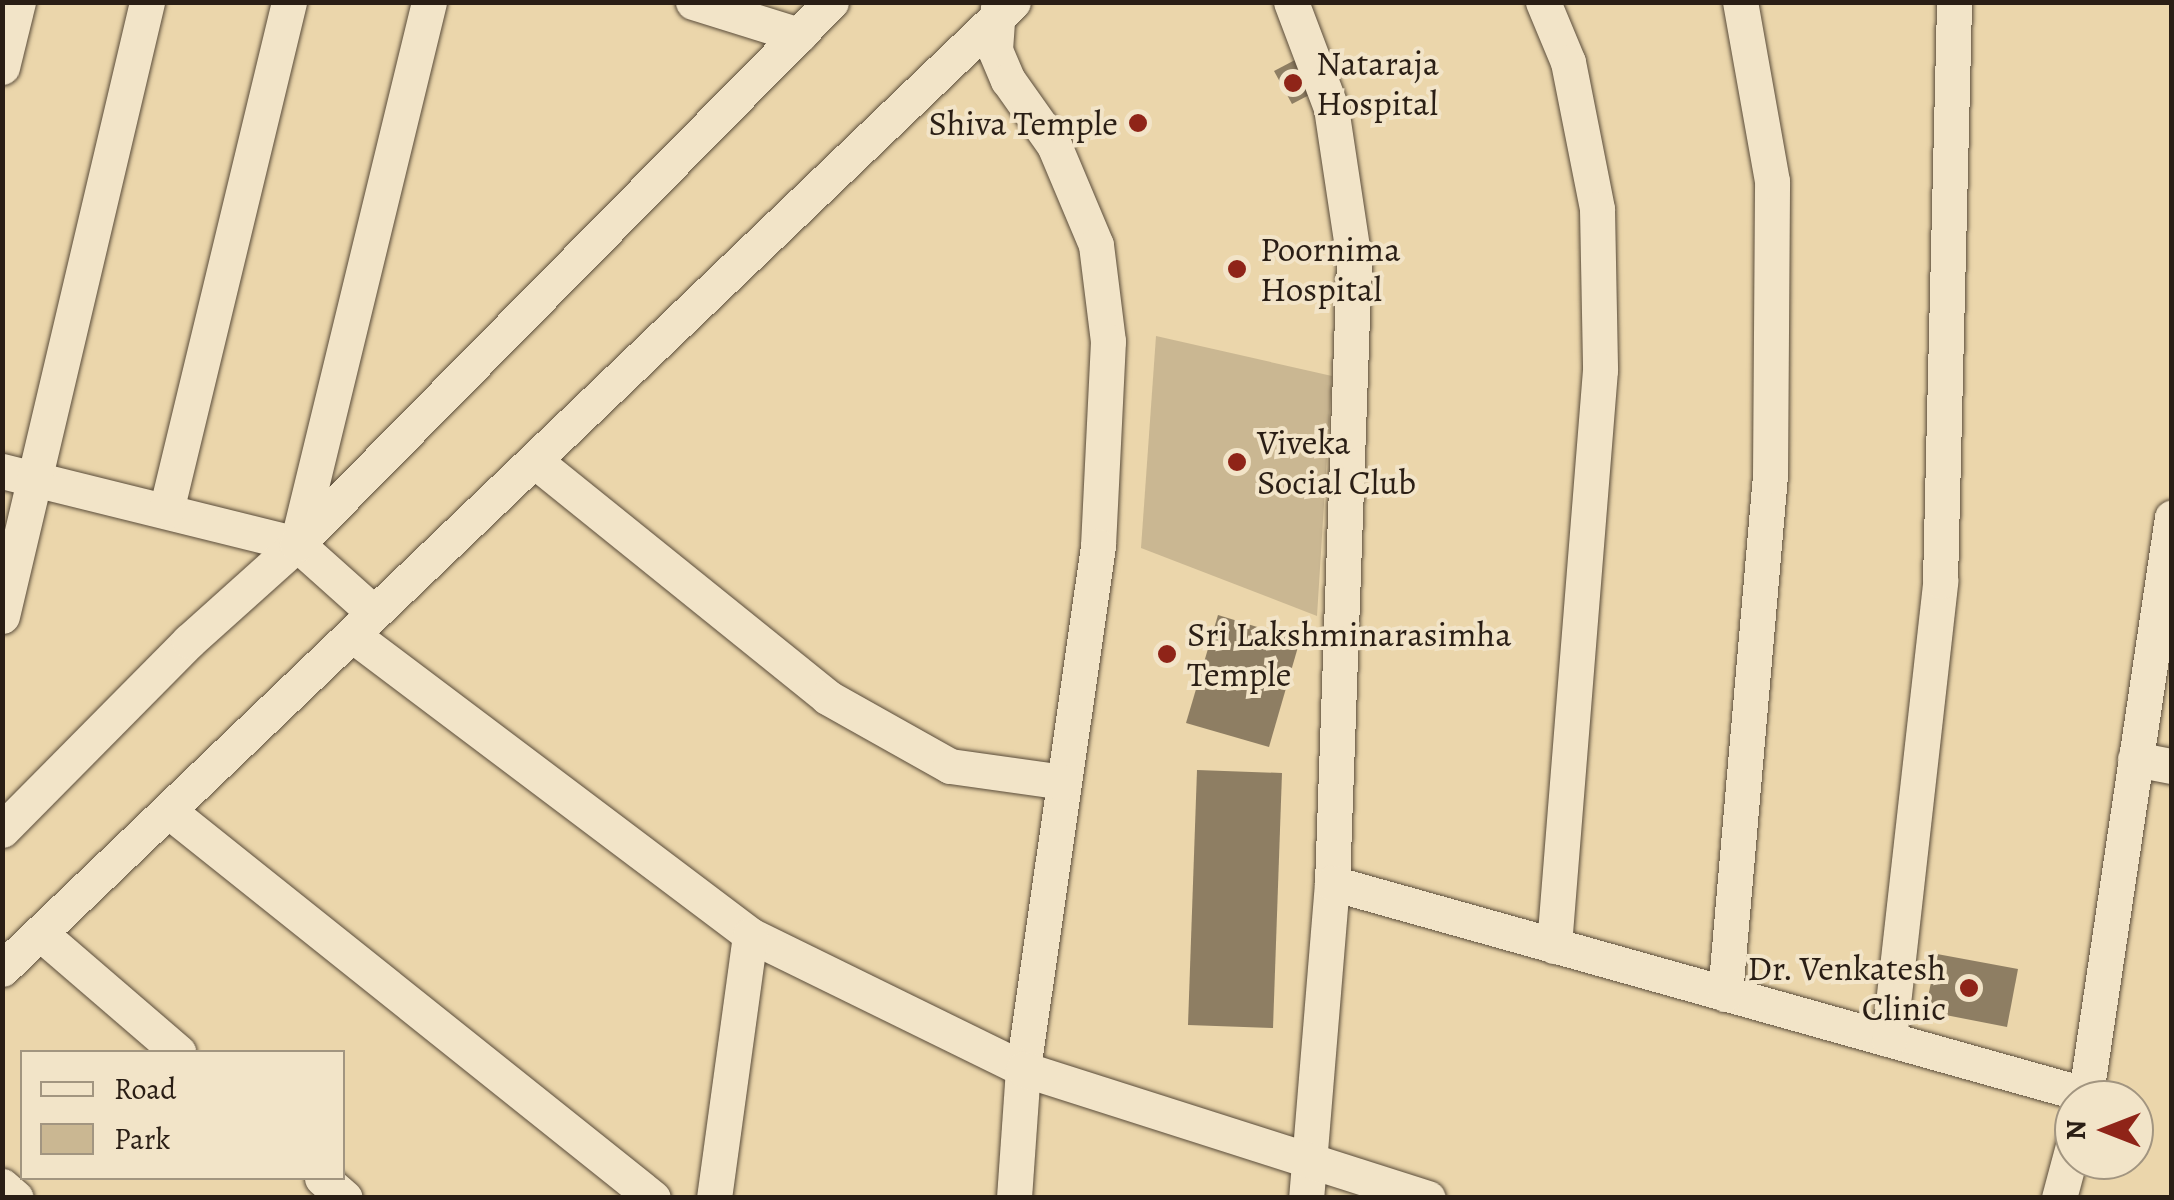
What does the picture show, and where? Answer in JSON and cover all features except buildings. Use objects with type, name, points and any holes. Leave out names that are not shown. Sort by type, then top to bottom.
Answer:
[{"type":"street","points":[[2,67],[18,2]]},
{"type":"street","points":[[2,616],[19,475],[147,2]]},
{"type":"street","points":[[166,511],[288,2]]},
{"type":"street","points":[[297,544],[429,2]]},
{"type":"street","points":[[694,2],[799,36]]},
{"type":"street","points":[[2,830],[189,642],[297,544],[831,2]]},
{"type":"street","points":[[1290,2],[1331,108],[1354,260],[1332,884],[1306,1198]]},
{"type":"street","points":[[1543,2],[1568,62],[1597,208],[1600,370],[1554,946]]},
{"type":"street","points":[[1725,994],[1770,476],[1772,181],[1740,2]]},
{"type":"street","points":[[1890,1040],[1940,581],[1954,2]]},
{"type":"street","points":[[2,969],[535,461],[1003,6]]},
{"type":"street","points":[[1003,6],[995,50],[1054,145],[1096,245],[1108,341],[1098,546],[1023,1069],[1014,1198]]},
{"type":"street","points":[[535,461],[826,697],[950,766],[1064,782]]},
{"type":"street","points":[[19,475],[297,544],[364,625],[750,935],[1023,1069],[1428,1198]]},
{"type":"street","points":[[2088,1080],[2172,517]]},
{"type":"street","points":[[2135,759],[2172,766]]},
{"type":"street","points":[[170,812],[653,1198]]},
{"type":"street","points":[[1332,884],[2054,1088]]},
{"type":"street","points":[[40,934],[176,1050]]},
{"type":"street","points":[[714,1198],[750,935]]},
{"type":"street","points":[[324,1180],[345,1198]]},
{"type":"street","points":[[2,1186],[16,1198]]},
{"type":"green space","name":"Viveka Social Club","points":[[1156,336],[1332,376],[1317,616],[1141,548]]},
{"type":"place","name":"Nataraja Hospital","points":[[1293,83]]},
{"type":"place","name":"Shiva Temple","points":[[1138,123]]},
{"type":"place","name":"Poornima Hospital","points":[[1237,269]]},
{"type":"place","name":"Viveka Social Club","points":[[1237,462]]},
{"type":"place","name":"Sri Lakshminarasimha Temple","points":[[1167,654]]},
{"type":"place","name":"Dr. Venkatesh Clinic","points":[[1969,988]]}]
